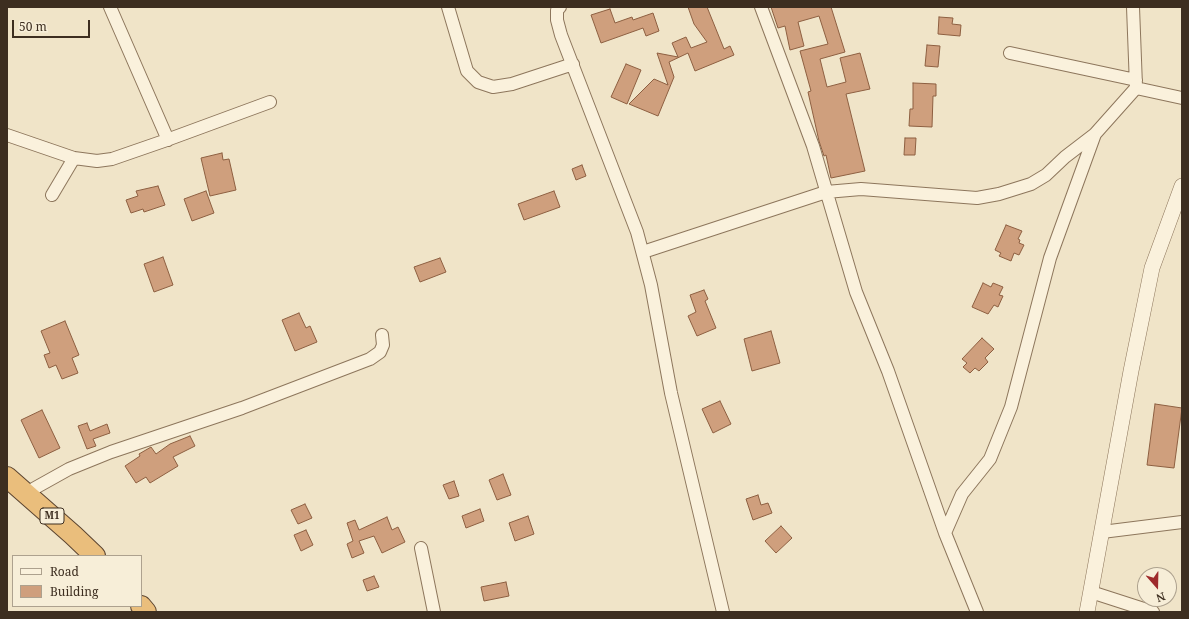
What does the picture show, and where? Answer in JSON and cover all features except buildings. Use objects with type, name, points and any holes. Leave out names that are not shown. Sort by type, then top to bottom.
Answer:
[{"type":"highway","name":"M1","points":[[14,488],[73,534],[94,555]]},
{"type":"street","points":[[110,7],[168,140]]},
{"type":"street","points":[[448,7],[467,71],[478,82],[493,87],[512,84],[573,64]]},
{"type":"street","points":[[761,7],[813,146],[856,292],[888,371],[945,533],[977,612]]},
{"type":"street","points":[[643,252],[826,192],[861,190],[977,198],[999,194],[1031,184],[1046,175],[1065,157],[1095,134],[1136,84],[1133,7]]},
{"type":"street","points":[[560,8],[557,20],[637,232],[643,252],[651,285],[671,393],[723,612]]},
{"type":"street","points":[[1010,53],[1136,84],[1182,98]]},
{"type":"street","points":[[7,135],[74,158],[97,161],[112,159],[168,140],[270,102]]},
{"type":"street","points":[[945,533],[962,494],[990,459],[1011,407],[1050,258],[1095,134]]},
{"type":"street","points":[[52,195],[74,158]]},
{"type":"street","points":[[1087,612],[1152,268],[1182,186]]},
{"type":"street","points":[[14,488],[69,469],[111,452],[242,408],[370,359],[380,352],[383,345],[382,335]]},
{"type":"street","points":[[1102,532],[1182,522]]},
{"type":"street","points":[[421,548],[434,612]]},
{"type":"street","points":[[1091,592],[1153,612]]}]
